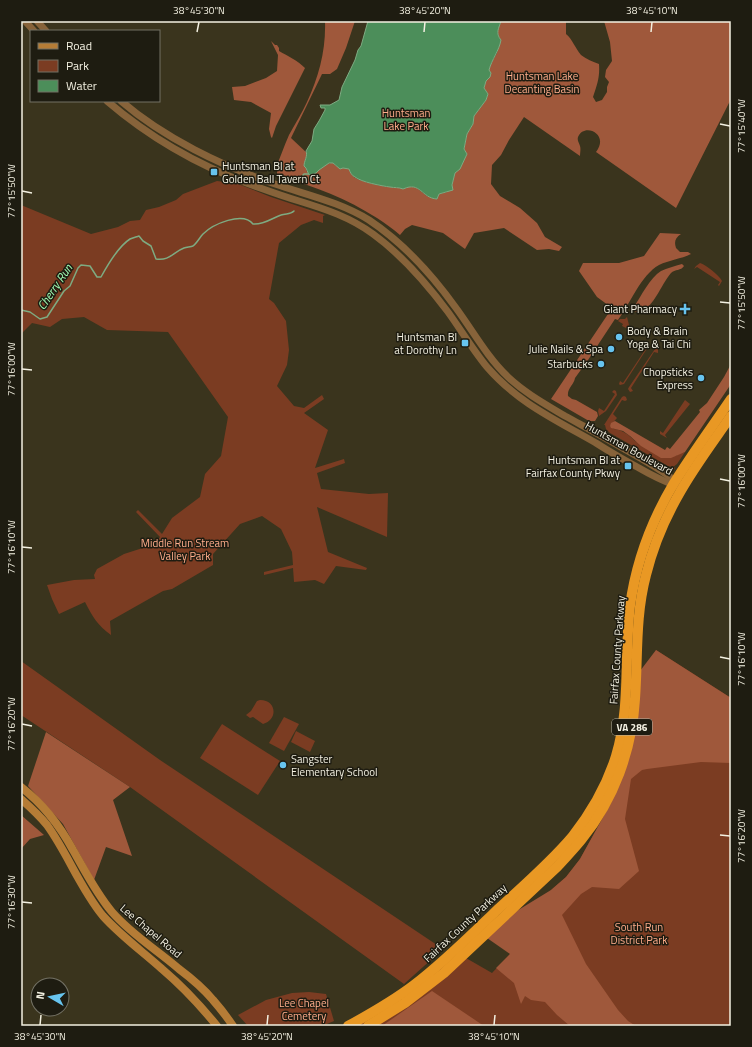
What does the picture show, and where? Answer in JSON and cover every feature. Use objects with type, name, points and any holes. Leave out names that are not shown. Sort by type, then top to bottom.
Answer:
[{"type":"highway","name":"Fairfax County Parkway","points":[[348,1026],[398,996],[420,980],[443,960],[557,853],[577,831],[591,811],[608,777],[622,731],[626,702],[631,598],[644,546],[653,524],[731,399]]},
{"type":"highway","name":"Fairfax County Parkway","points":[[368,1026],[415,996],[447,969],[558,866],[587,832],[604,807],[622,768],[632,728],[635,700],[637,628],[645,580],[653,550],[677,484],[731,416]]},
{"type":"main road","name":"Lee Chapel Road","points":[[21,787],[49,814],[73,849],[93,885],[112,912],[123,923],[201,988],[212,999],[233,1026]]},
{"type":"main road","name":"Lee Chapel Road","points":[[21,799],[46,825],[65,854],[85,890],[110,924],[190,994],[217,1026]]},
{"type":"main road","points":[[85,890],[93,885]]},
{"type":"street","points":[[25,21],[33,30]]},
{"type":"street","points":[[37,21],[45,30]]},
{"type":"street","name":"Huntsman Boulevard","points":[[108,102],[156,138],[207,166],[248,184],[334,212],[363,228],[397,254],[423,282],[447,311],[487,366],[515,395],[542,413],[662,481],[677,484]]},
{"type":"street","name":"Huntsman Boulevard","points":[[122,102],[142,118],[164,132],[211,158],[269,182],[338,204],[353,211],[379,227],[397,242],[430,276],[454,306],[492,360],[509,378],[530,395],[546,405],[666,473],[677,484]]},
{"type":"green space","name":"Huntsman Lake Decanting Basin","points":[[325,21],[355,21],[337,69],[330,74],[322,74],[291,138],[308,154],[306,168],[307,172],[316,173],[323,166],[333,163],[336,166],[349,169],[354,177],[361,180],[387,187],[403,189],[409,186],[417,188],[427,196],[437,199],[439,194],[447,192],[452,185],[455,173],[467,154],[464,149],[467,134],[473,124],[474,116],[486,100],[488,94],[484,88],[490,65],[497,53],[499,37],[497,30],[501,21],[566,21],[566,34],[581,55],[599,64],[599,77],[593,97],[596,102],[602,100],[607,92],[609,82],[605,77],[606,70],[612,61],[610,42],[604,21],[731,21],[731,99],[676,208],[596,152],[600,140],[598,135],[594,132],[585,130],[578,137],[580,156],[524,117],[501,155],[492,165],[491,184],[500,196],[520,208],[537,223],[545,237],[562,247],[559,251],[549,249],[537,250],[504,228],[474,233],[465,249],[443,233],[412,225],[405,229],[400,235],[366,211],[342,199],[318,189],[280,177],[277,174],[277,170],[275,170],[285,143],[307,102],[318,73],[323,53]]},
{"type":"green space","points":[[271,41],[277,45],[279,51],[305,68],[276,126],[272,138],[269,129],[271,113],[251,102],[234,100],[232,87],[245,86],[266,78],[277,71],[278,55]]},
{"type":"green space","name":"Middle Run Stream Valley Park","points":[[228,180],[271,197],[325,215],[323,216],[323,223],[314,220],[301,225],[279,243],[269,299],[274,303],[286,321],[289,350],[287,365],[277,386],[294,406],[304,408],[322,395],[324,399],[304,413],[328,430],[315,468],[344,459],[345,463],[317,473],[321,489],[369,494],[388,493],[387,537],[317,507],[328,552],[367,568],[366,570],[336,566],[324,584],[315,580],[294,582],[293,568],[264,575],[264,572],[293,565],[292,552],[281,529],[262,516],[240,524],[213,554],[213,565],[172,589],[163,591],[110,621],[111,635],[102,628],[90,612],[85,602],[59,614],[47,585],[74,580],[95,579],[94,575],[97,569],[124,554],[155,544],[160,537],[136,512],[138,510],[162,534],[172,518],[200,497],[205,474],[221,456],[228,417],[168,332],[107,330],[84,317],[62,319],[50,327],[32,323],[21,334],[21,205],[91,234],[118,227],[130,221],[140,220],[146,210],[159,207],[176,200],[183,194],[217,181],[225,182]]},
{"type":"green space","points":[[660,233],[681,234],[677,237],[675,244],[676,248],[680,252],[688,252],[691,254],[659,265],[647,276],[636,290],[618,320],[615,319],[575,378],[568,396],[597,412],[598,416],[595,421],[589,421],[551,399],[612,308],[597,297],[579,271],[583,263],[619,263],[644,256]]},
{"type":"green space","points":[[700,263],[712,270],[722,281],[719,286],[718,285],[720,282],[697,267],[694,269]]},
{"type":"green space","points":[[682,264],[684,266],[683,268],[671,273],[653,301],[645,310],[639,313],[634,311],[633,309],[649,283],[657,274],[663,270]]},
{"type":"green space","points":[[627,317],[630,329],[622,326],[623,324],[618,321]]},
{"type":"green space","points":[[647,342],[649,344],[648,347],[624,384],[620,385],[620,381],[623,383],[647,347],[644,344]]},
{"type":"green space","points":[[655,349],[658,349],[658,353],[654,352],[631,388],[633,391],[630,392],[628,389],[629,387]]},
{"type":"green space","points":[[731,364],[731,384],[685,452],[671,458],[661,458],[641,446],[623,431],[611,428],[611,423],[615,421],[665,450],[667,447],[670,449],[700,412],[699,410],[707,403]]},
{"type":"green space","points":[[614,390],[616,391],[617,395],[606,411],[599,416],[599,408],[604,411],[615,394],[612,392]]},
{"type":"green space","points":[[624,396],[627,400],[622,400],[613,414],[617,418],[610,426],[626,433],[635,441],[676,456],[685,452],[677,464],[673,467],[668,466],[610,433],[606,429],[604,425]]},
{"type":"green space","points":[[685,400],[690,404],[665,435],[667,438],[660,434],[660,431],[663,433]]},
{"type":"green space","points":[[607,433],[670,468],[675,467],[675,469],[670,470],[662,468],[645,455]]},
{"type":"green space","name":"South Run District Park","points":[[656,650],[731,698],[731,1026],[341,1026],[350,1022],[459,954],[492,973],[510,954],[551,890],[566,877],[580,859],[611,803]]},
{"type":"green space","points":[[656,650],[731,698],[731,763],[701,762],[647,769],[642,770],[631,779],[625,819],[639,871],[619,889],[592,887],[581,894],[562,915],[586,964],[618,1010],[628,1021],[636,1026],[570,1026],[545,1002],[531,1000],[525,996],[521,1004],[514,983],[496,968],[510,954],[487,938],[515,912],[551,890],[566,877],[580,859],[611,803],[640,671]]},
{"type":"green space","points":[[21,661],[160,760],[443,949],[404,984],[130,787],[21,715]]},
{"type":"green space","points":[[260,700],[270,703],[274,710],[271,719],[263,724],[253,717],[250,718],[246,715],[251,711],[257,701]]},
{"type":"green space","points":[[284,717],[299,724],[284,751],[269,743]]},
{"type":"green space","points":[[222,724],[280,761],[258,795],[200,758]]},
{"type":"green space","points":[[296,731],[315,741],[310,752],[291,742]]},
{"type":"green space","points":[[46,732],[130,787],[113,800],[132,856],[106,847],[94,880],[63,824],[28,786]]},
{"type":"green space","points":[[21,815],[44,835],[30,839],[21,849]]},
{"type":"green space","points":[[432,991],[484,1026],[382,1026]]},
{"type":"green space","name":"Lee Chapel Cemetery","points":[[309,992],[326,994],[334,1021],[322,1026],[248,1026],[238,1015],[266,1000],[292,993]]},
{"type":"water","points":[[368,21],[501,21],[498,33],[501,40],[500,44],[489,70],[491,73],[490,77],[486,81],[484,88],[488,94],[486,100],[474,116],[473,124],[467,134],[464,149],[467,154],[460,169],[455,173],[452,185],[453,190],[439,194],[437,199],[427,196],[414,187],[403,189],[362,181],[353,176],[349,169],[340,169],[333,163],[329,163],[316,173],[309,175],[304,166],[307,155],[306,151],[312,141],[314,129],[325,110],[325,108],[321,108],[320,105],[330,105],[339,100],[342,87],[361,46]]},
{"type":"waterway","points":[[301,181],[303,175],[308,174]]},
{"type":"waterway","name":"Cherry Run","points":[[21,310],[30,312],[40,319],[47,317],[64,291],[70,286],[78,268],[81,265],[90,266],[97,277],[101,277],[118,251],[132,238],[139,236],[143,241],[151,246],[156,259],[165,259],[184,248],[193,246],[208,230],[228,220],[242,219],[248,220],[253,224],[257,224],[294,211]]},
{"type":"place","name":"Huntsman Bl at Golden Ball Tavern Ct","points":[[214,172]]},
{"type":"place","name":"Giant Pharmacy","points":[[685,309]]},
{"type":"place","name":"Body & Brain Yoga & Tai Chi","points":[[619,337]]},
{"type":"place","name":"Huntsman Bl at Dorothy Ln","points":[[465,343]]},
{"type":"place","name":"Julie Nails & Spa","points":[[611,349]]},
{"type":"place","name":"Starbucks","points":[[601,364]]},
{"type":"place","name":"Chopsticks Express","points":[[701,378]]},
{"type":"place","name":"Huntsman Bl at Fairfax County Pkwy","points":[[628,466]]},
{"type":"place","name":"Sangster Elementary School","points":[[283,765]]},
{"type":"park label","name":"Huntsman Lake Park","points":[[406,119]]}]
